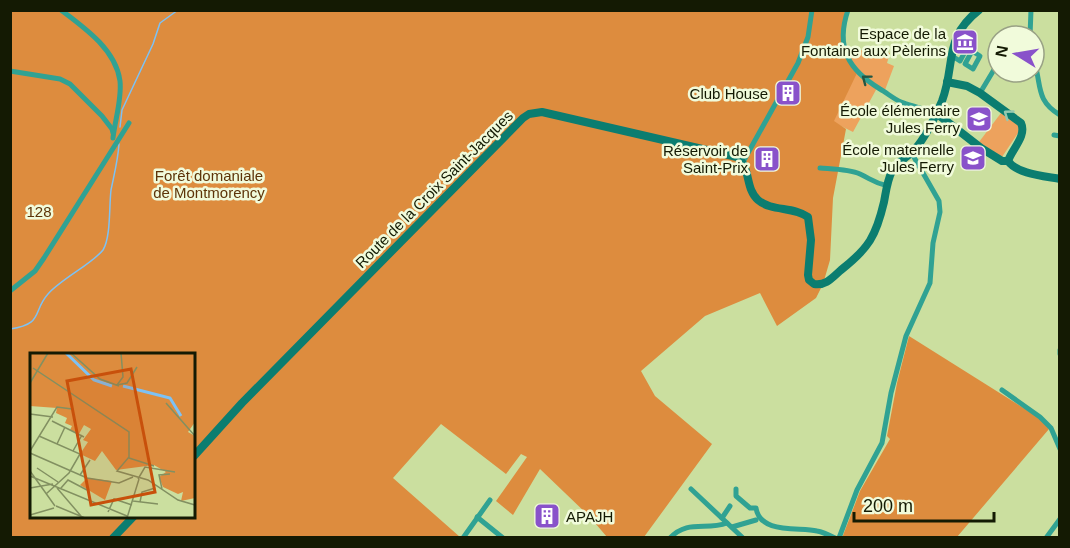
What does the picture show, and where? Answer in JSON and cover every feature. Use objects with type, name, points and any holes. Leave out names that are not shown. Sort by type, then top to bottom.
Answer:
[{"type":"street","points":[[61,10],[110,53],[114,60],[120,82],[112,151]]},
{"type":"street","points":[[812,10],[808,38],[798,63],[743,162],[754,196],[764,204],[800,212],[808,217],[811,240],[808,275],[811,283],[819,285],[830,280],[846,267],[870,243],[879,222],[895,168],[912,153],[936,115],[947,82],[957,34],[969,18],[979,10]]},
{"type":"street","points":[[848,10],[844,23],[843,42],[849,61],[862,77],[898,100],[922,107],[936,115],[981,148],[1002,161],[1008,161]]},
{"type":"street","points":[[10,71],[60,79],[70,84],[102,116],[112,129],[113,138]]},
{"type":"street","points":[[947,82],[967,86],[980,93],[1023,126],[1022,135],[1008,161]]},
{"type":"street","points":[[980,93],[986,83]]},
{"type":"street","points":[[1040,84],[1044,103],[1059,115]]},
{"type":"street","name":"Route de la Croix Saint-Jacques","points":[[195,455],[523,117],[542,112],[733,154],[743,162]]},
{"type":"street","points":[[10,291],[34,271],[44,258],[129,123]]},
{"type":"street","points":[[736,489],[736,496],[750,508],[756,508],[756,513],[772,527],[818,531],[837,537],[857,490],[882,443],[891,393],[906,336],[930,283],[933,243],[940,212],[939,201],[912,153]]},
{"type":"street","points":[[1008,161],[1010,165],[1018,169],[1059,179]]},
{"type":"street","points":[[820,168],[852,172],[874,183],[888,186]]},
{"type":"street","points":[[1002,390],[1040,417],[1051,428],[1059,449]]},
{"type":"street","points":[[691,489],[743,537]]},
{"type":"street","points":[[463,537],[490,500]]},
{"type":"street","points":[[727,523],[730,506]]},
{"type":"street","points":[[477,517],[503,537]]},
{"type":"street","points":[[113,537],[132,518]]},
{"type":"street","points":[[1046,537],[1059,519]]},
{"type":"street","points":[[670,537],[685,527],[715,526],[756,520]]},
{"type":"shaded area","points":[[844,23],[846,56],[877,88],[853,132],[833,122]]},
{"type":"shaded area","points":[[847,49],[890,53],[887,63],[894,66],[885,90],[855,69]]},
{"type":"shaded area","points":[[1001,113],[1019,126],[1020,130],[1002,157],[979,142]]},
{"type":"green space","points":[[10,11],[848,11],[843,42],[857,73],[834,121],[846,129],[833,198],[830,260],[823,284],[816,298],[777,326],[760,293],[705,316],[641,371],[655,396],[712,444],[644,537],[607,537],[589,516],[540,469],[513,515],[496,501],[527,457],[521,454],[506,474],[441,424],[393,478],[460,537],[11,537]]},
{"type":"green space","points":[[909,336],[1041,419],[1049,429],[957,537],[842,538],[860,491],[890,439],[887,436]]},
{"type":"waterway","points":[[120,127],[122,110],[153,44],[160,23],[178,10]]},
{"type":"waterway","points":[[10,329],[21,327],[33,320],[48,294],[103,250],[106,244],[111,190],[119,144]]},
{"type":"place","name":"Espace de la Fontaine aux Pèlerins","points":[[965,42]]},
{"type":"place","name":"Club House","points":[[788,93]]},
{"type":"place","name":"École élémentaire Jules Ferry","points":[[979,119]]},
{"type":"place","name":"École maternelle Jules Ferry","points":[[973,158]]},
{"type":"place","name":"Réservoir de Saint-Prix","points":[[767,159]]},
{"type":"place","name":"APAJH","points":[[547,516]]},
{"type":"park label","name":"Forêt domaniale de Montmorency","points":[[209,184]]},
{"type":"park label","name":"128","points":[[39,211]]}]
